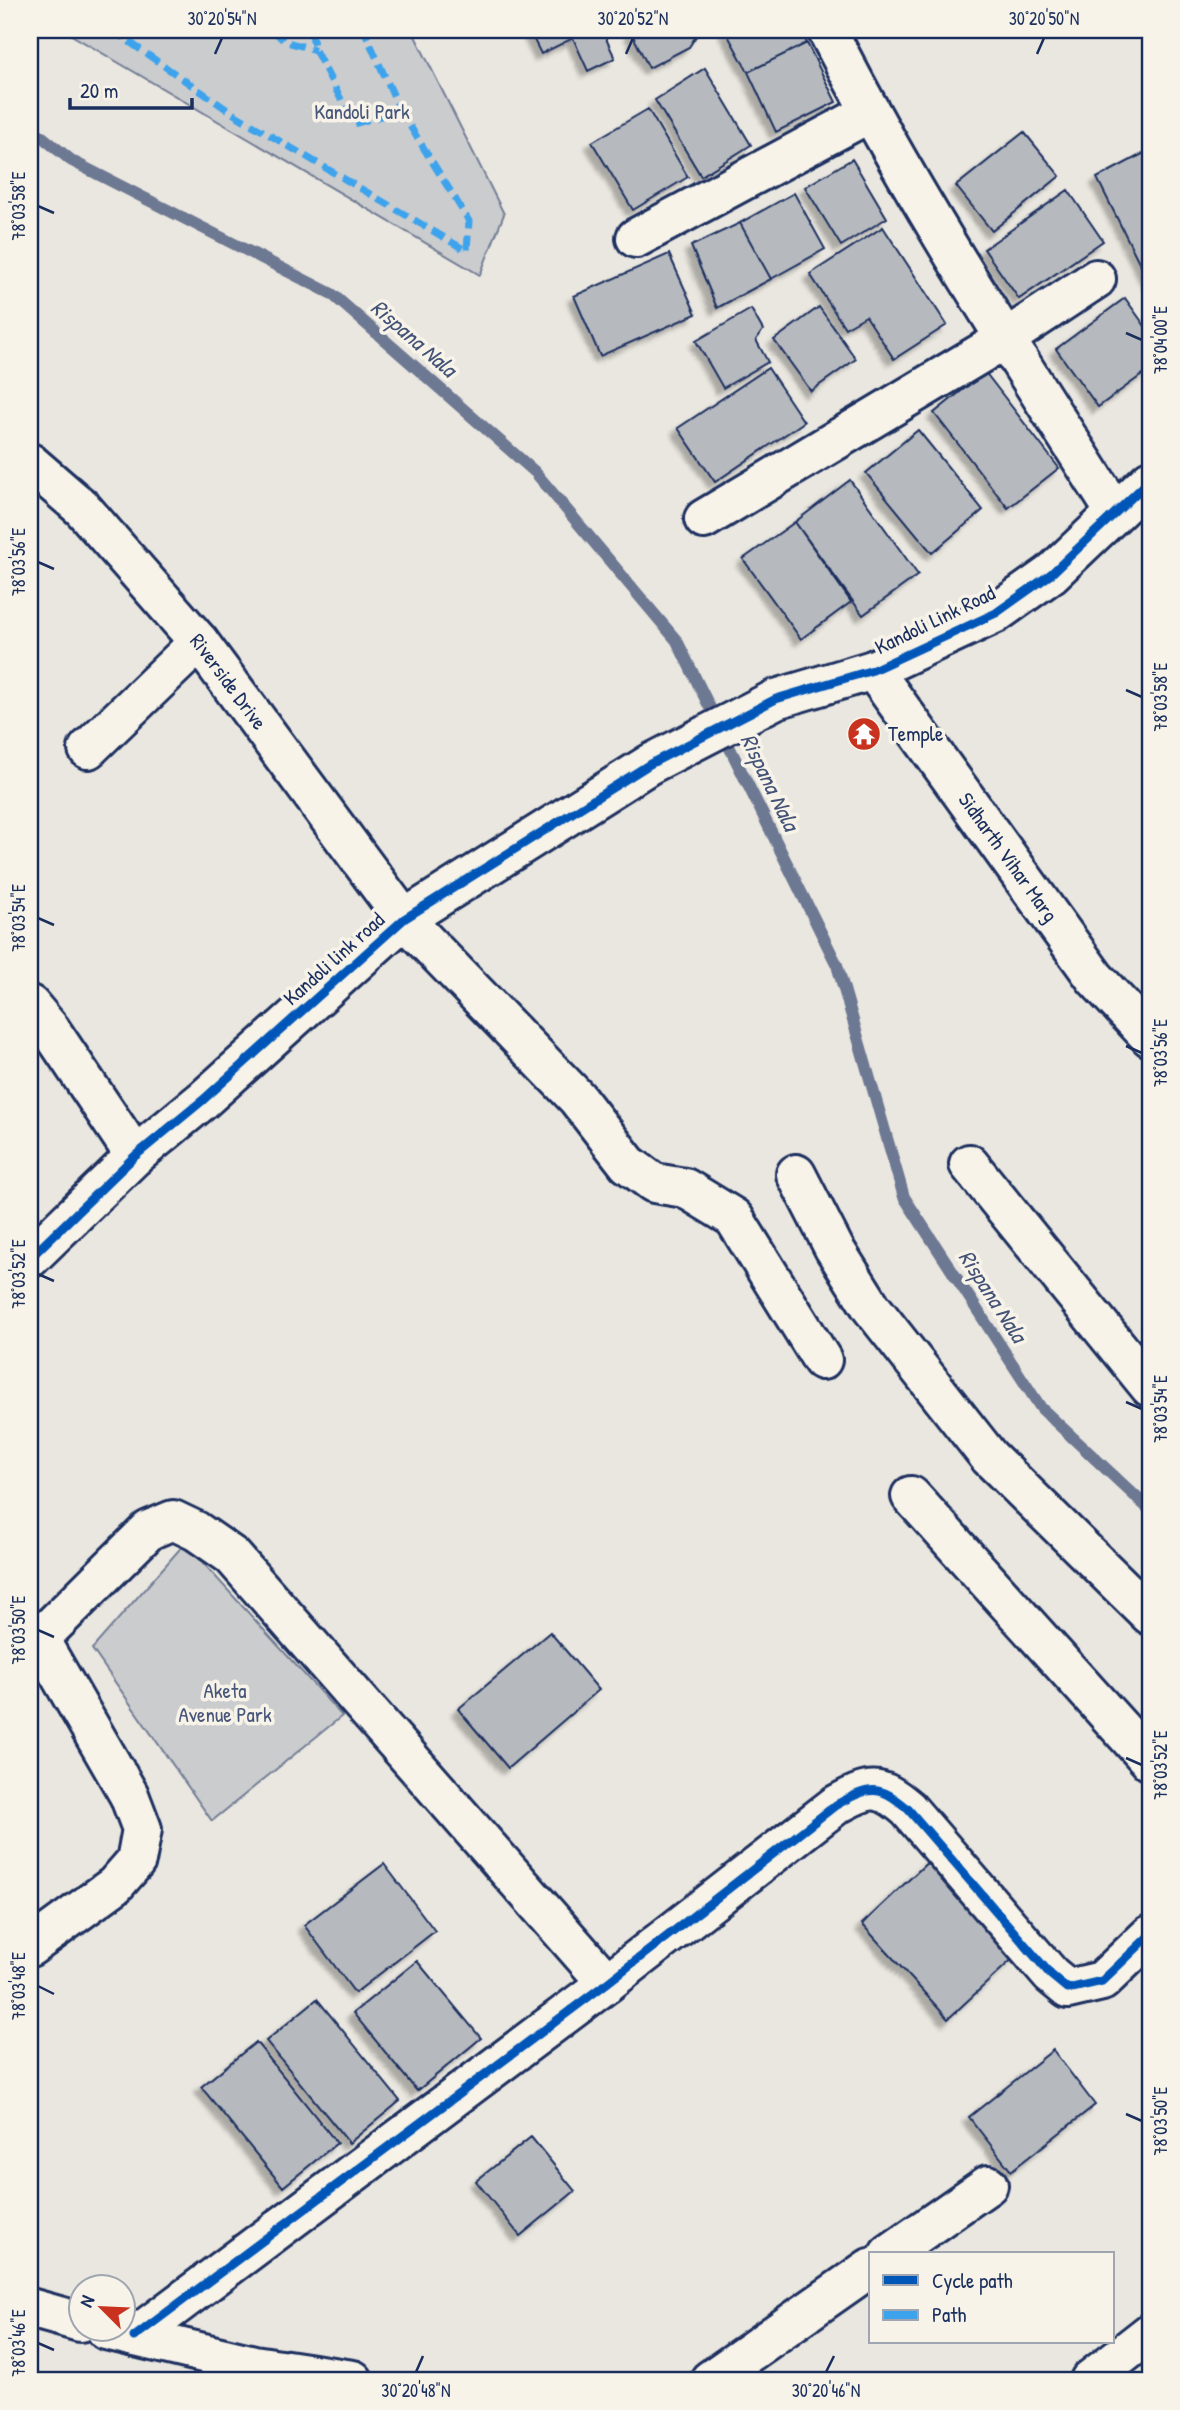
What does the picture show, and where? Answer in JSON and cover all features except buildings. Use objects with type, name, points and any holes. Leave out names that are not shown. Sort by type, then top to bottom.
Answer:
[{"type":"street","points":[[827,30],[869,113],[1005,339],[1115,512]]},
{"type":"street","points":[[636,238],[869,113]]},
{"type":"street","points":[[705,519],[1005,339],[1097,279]]},
{"type":"street","name":"Riverside Drive","points":[[30,463],[82,508],[199,642],[404,919],[577,1098],[628,1164],[654,1182],[685,1188],[734,1218],[822,1360]]},
{"type":"street","name":"Kandoli Link Road","points":[[776,699],[873,670],[996,613],[1051,574],[1150,480]]},
{"type":"street","points":[[88,749],[199,642]]},
{"type":"street","name":"Sidharth Vihar Marg","points":[[873,670],[1095,978],[1150,1037]]},
{"type":"street","name":"Kandoli link road","points":[[30,1258],[135,1156],[203,1100],[404,919],[650,764],[776,699]]},
{"type":"street","points":[[30,1005],[50,1029],[135,1156]]},
{"type":"street","points":[[969,1164],[1150,1387]]},
{"type":"street","points":[[796,1174],[834,1248],[871,1307],[981,1447],[1066,1535],[1150,1615]]},
{"type":"street","points":[[911,1496],[1150,1761]]},
{"type":"street","points":[[30,1947],[115,1885],[136,1861],[142,1829],[129,1795],[35,1634],[149,1530],[173,1520],[196,1531],[233,1556],[607,1983]]},
{"type":"street","points":[[136,2322],[607,1983],[836,1805],[860,1791],[875,1789],[889,1793],[908,1809],[1051,1975],[1068,1989],[1102,1981],[1150,1935]]},
{"type":"street","points":[[892,2252],[988,2185]]},
{"type":"street","points":[[710,2380],[869,2269]]},
{"type":"street","points":[[30,2308],[66,2318]]},
{"type":"street","points":[[1090,2380],[1150,2333]]},
{"type":"street","points":[[136,2337],[254,2365],[353,2380]]},
{"type":"green space","name":"Kandoli Park","points":[[63,30],[412,30],[504,214],[480,275]]},
{"type":"green space","name":"Aketa Avenue Park","points":[[185,1543],[342,1716],[212,1821],[92,1649]]},
{"type":"waterway","name":"Rispana Nala","points":[[30,127],[72,161],[332,294],[535,472],[677,641],[837,965],[904,1197],[1041,1408],[1150,1510]]},
{"type":"marked path","points":[[112,30],[232,113],[467,251],[469,221],[400,110]]},
{"type":"marked path","points":[[273,30],[284,41],[315,50]]},
{"type":"marked path","points":[[311,30],[315,50],[354,124],[400,110],[364,30]]},
{"type":"cycle path","points":[[30,1258],[135,1156],[203,1100],[404,919],[650,764],[776,699],[873,670],[996,613],[1051,574],[1150,480]]},
{"type":"cycle path","points":[[136,2336],[607,1983],[836,1805],[858,1794],[874,1790],[881,1792],[908,1809],[1051,1975],[1068,1989],[1102,1981],[1150,1935]]},
{"type":"place","name":"Temple","points":[[864,734]]}]
